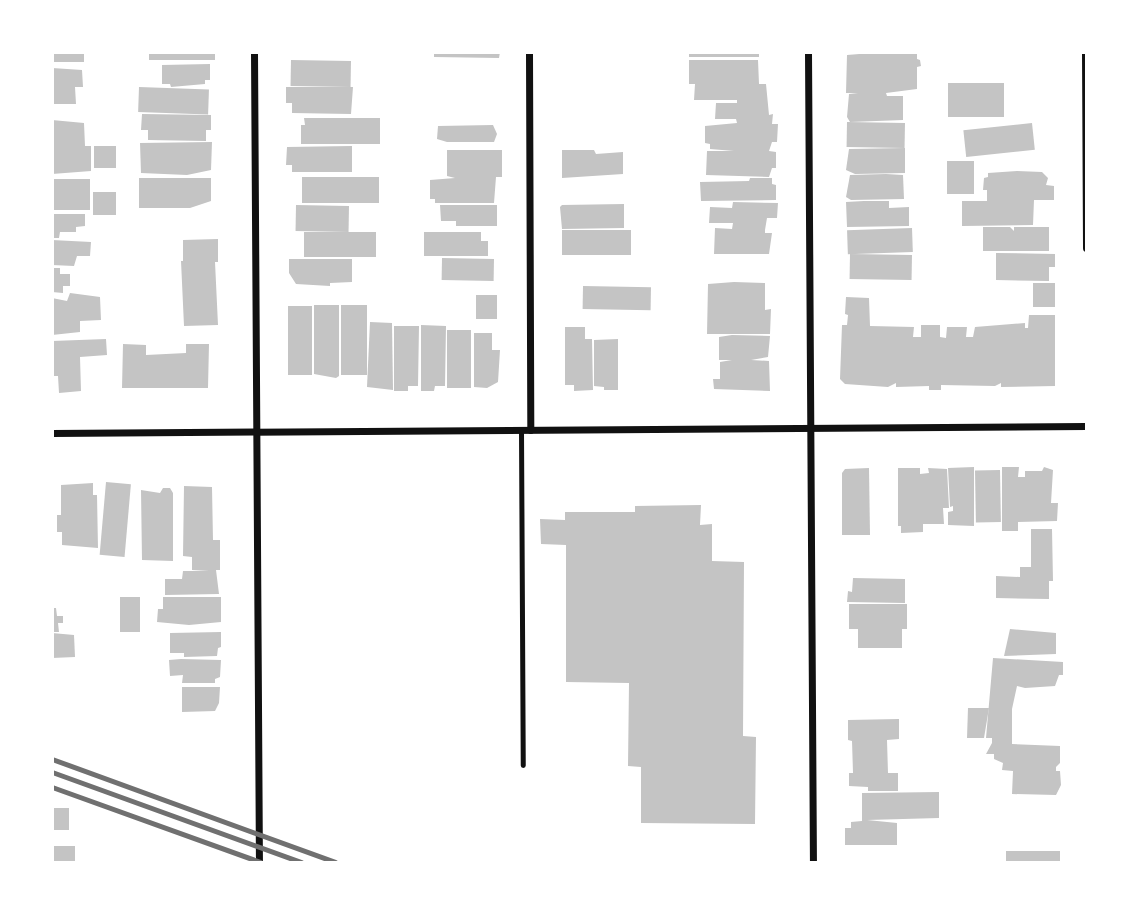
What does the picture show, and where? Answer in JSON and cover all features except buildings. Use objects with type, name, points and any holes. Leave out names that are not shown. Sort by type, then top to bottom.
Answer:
[{"type":"street","points":[[254,52],[259,863]]},
{"type":"street","points":[[526,430],[529,52]]},
{"type":"street","points":[[808,52],[813,863]]},
{"type":"street","points":[[1085,52],[1087,248]]},
{"type":"street","points":[[52,433],[1087,426]]},
{"type":"lane","points":[[523,765],[526,430]]},
{"type":"railway","points":[[52,759],[335,862]]},
{"type":"railway","points":[[52,772],[301,862]]},
{"type":"railway","points":[[52,787],[260,862]]}]
